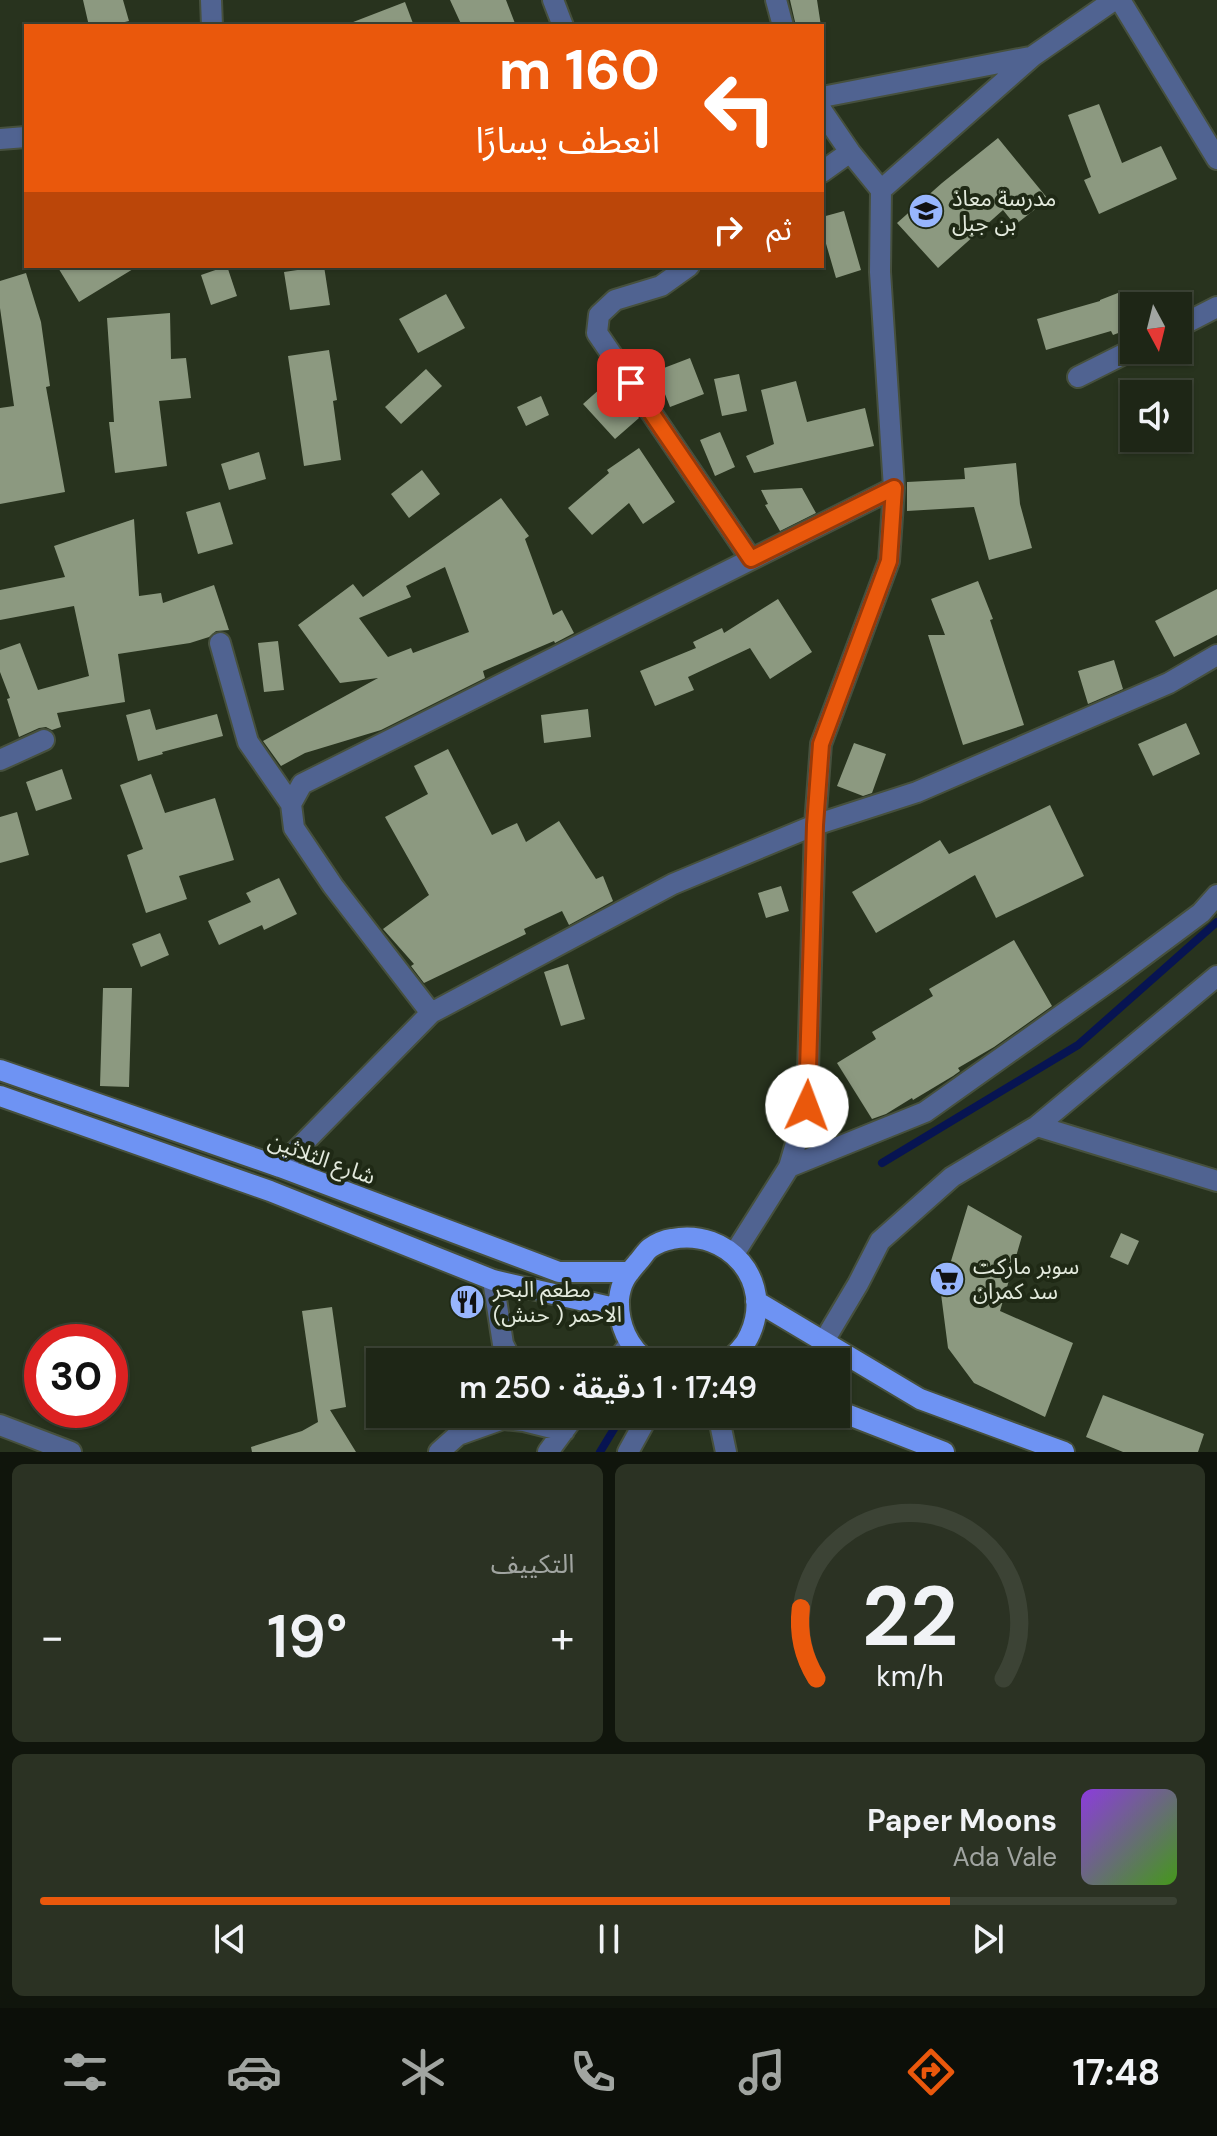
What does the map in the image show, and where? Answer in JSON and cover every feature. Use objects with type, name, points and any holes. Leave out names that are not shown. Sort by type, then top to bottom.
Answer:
[{"type":"main road","name":"شارع الثلاثين","points":[[0,1070],[280,1167],[559,1272],[630,1272]]},
{"type":"main road","points":[[0,1096],[270,1191],[493,1280],[619,1309]]},
{"type":"main road","points":[[634,1348],[622,1327],[619,1309],[620,1291],[626,1275],[650,1248],[666,1240],[684,1237],[702,1238],[719,1244],[734,1254],[745,1268],[753,1284],[756,1301],[755,1320],[741,1348]]},
{"type":"main road","points":[[756,1301],[920,1399],[1064,1452]]},
{"type":"main road","points":[[850,1415],[944,1452]]},
{"type":"street","points":[[211,0],[212,24]]},
{"type":"street","points":[[553,0],[562,24]]},
{"type":"street","points":[[776,0],[782,24]]},
{"type":"street","points":[[881,190],[1033,56],[1114,0]]},
{"type":"street","points":[[1120,0],[1217,159]]},
{"type":"street","points":[[824,97],[1033,56]]},
{"type":"street","points":[[734,1254],[789,1167],[807,1106],[815,825],[821,744],[889,561],[894,488],[880,272],[881,190],[824,114]]},
{"type":"street","points":[[0,139],[24,137]]},
{"type":"street","points":[[824,171],[850,152]]},
{"type":"street","points":[[654,268],[661,286]]},
{"type":"street","points":[[686,268],[661,286],[615,300],[599,315],[597,333],[751,559]]},
{"type":"street","points":[[1192,320],[1217,307]]},
{"type":"street","points":[[1078,377],[1120,356]]},
{"type":"street","points":[[291,804],[302,784],[894,488]]},
{"type":"street","points":[[220,643],[248,742],[291,804],[294,828],[333,886],[431,1013]]},
{"type":"street","points":[[280,1167],[431,1013],[673,884],[815,825],[917,792],[1169,683],[1217,655]]},
{"type":"street","points":[[0,760],[44,740]]},
{"type":"street","points":[[789,1167],[925,1112],[1168,938],[1201,913],[1217,895]]},
{"type":"street","points":[[824,1341],[880,1241],[952,1177],[1037,1126],[1217,976]]},
{"type":"street","points":[[1037,1126],[1217,1181]]},
{"type":"street","points":[[493,1280],[505,1348]]},
{"type":"street","points":[[626,1348],[630,1343]]},
{"type":"street","points":[[0,1425],[71,1452]]},
{"type":"street","points":[[439,1452],[458,1435],[476,1428]]},
{"type":"street","points":[[548,1452],[566,1428]]},
{"type":"street","points":[[628,1452],[641,1428]]},
{"type":"street","points":[[721,1428],[726,1452]]},
{"type":"building","points":[[83,0],[123,0],[129,21],[89,24]]},
{"type":"building","points":[[450,0],[506,0],[515,24],[461,24]]},
{"type":"building","points":[[790,0],[817,0],[821,24],[796,24]]},
{"type":"building","points":[[405,2],[413,24],[348,24]]},
{"type":"building","points":[[1099,104],[1122,163],[1161,146],[1177,179],[1099,214],[1084,180],[1091,177],[1068,115]]},
{"type":"building","points":[[998,138],[1048,199],[1015,225],[1003,210],[938,268],[897,223]]},
{"type":"building","points":[[844,211],[861,270],[836,278],[824,237],[824,216]]},
{"type":"building","points":[[58,268],[135,268],[79,302]]},
{"type":"building","points":[[228,268],[237,296],[211,305],[201,275]]},
{"type":"building","points":[[324,268],[330,305],[290,310],[284,272]]},
{"type":"building","points":[[26,273],[41,322],[50,386],[46,387],[65,492],[0,504],[0,408],[14,406],[0,308],[0,281]]},
{"type":"building","points":[[1120,292],[1120,332],[1113,335],[1111,331],[1046,350],[1037,319]]},
{"type":"building","points":[[446,294],[465,328],[418,353],[399,319]]},
{"type":"building","points":[[170,313],[171,359],[186,358],[191,398],[159,401],[167,466],[115,473],[109,422],[114,422],[107,318]]},
{"type":"building","points":[[329,350],[337,400],[333,401],[341,460],[304,466],[288,356]]},
{"type":"building","points":[[690,358],[704,394],[670,407],[656,371]]},
{"type":"building","points":[[426,369],[442,386],[401,424],[385,407]]},
{"type":"building","points":[[739,374],[747,411],[722,416],[714,379]]},
{"type":"building","points":[[611,379],[639,418],[615,439],[583,404]]},
{"type":"building","points":[[796,381],[807,422],[865,408],[874,446],[754,473],[746,456],[774,444],[761,390]]},
{"type":"building","points":[[541,396],[549,415],[526,426],[517,407]]},
{"type":"building","points":[[720,432],[735,467],[715,476],[700,440]]},
{"type":"building","points":[[639,448],[675,502],[643,524],[629,503],[592,535],[568,508],[609,473],[607,470]]},
{"type":"building","points":[[259,452],[266,479],[229,490],[221,464]]},
{"type":"building","points":[[1016,463],[1020,504],[1032,548],[989,560],[974,507],[907,511],[907,482],[965,479],[964,468]]},
{"type":"building","points":[[422,470],[440,494],[409,518],[391,494]]},
{"type":"building","points":[[802,488],[816,513],[780,531],[765,505],[768,504],[761,490]]},
{"type":"building","points":[[501,498],[529,536],[525,539],[553,615],[562,610],[574,633],[483,671],[485,678],[381,730],[305,753],[281,766],[263,741],[378,678],[340,683],[298,625],[353,584],[363,597]],"holes":[[[445,567],[469,632],[413,653],[411,648],[388,657],[359,618],[411,597],[406,586]]]},
{"type":"building","points":[[220,502],[233,544],[198,554],[186,512]]},
{"type":"building","points":[[134,519],[139,596],[161,593],[163,603],[214,585],[229,630],[216,631],[209,637],[190,643],[118,654],[125,702],[57,713],[61,727],[52,730],[39,728],[19,737],[0,672],[0,650],[20,643],[38,690],[89,676],[74,606],[0,620],[0,590],[65,577],[54,546]]},
{"type":"building","points":[[978,581],[993,619],[990,620],[1024,725],[963,745],[928,635],[945,635],[931,599]]},
{"type":"building","points":[[1217,589],[1217,635],[1174,657],[1155,621]]},
{"type":"building","points":[[778,599],[812,652],[770,679],[750,648],[688,677],[694,690],[655,706],[640,671],[696,648],[693,642],[722,628],[724,633]]},
{"type":"building","points":[[278,641],[284,690],[264,692],[258,643]]},
{"type":"building","points":[[1114,660],[1123,689],[1088,704],[1078,671]]},
{"type":"building","points":[[150,709],[156,730],[217,714],[223,736],[138,761],[126,715]]},
{"type":"building","points":[[588,709],[591,737],[544,743],[541,715]]},
{"type":"building","points":[[1186,723],[1200,754],[1153,776],[1138,744]]},
{"type":"building","points":[[854,743],[886,754],[872,793],[863,796],[837,786]]},
{"type":"building","points":[[448,749],[492,835],[517,823],[526,842],[559,821],[596,879],[603,876],[613,901],[569,925],[562,911],[524,929],[526,934],[424,983],[411,966],[414,964],[383,929],[429,895],[385,817],[428,794],[414,766]]},
{"type":"building","points":[[62,769],[72,799],[36,811],[26,782]]},
{"type":"building","points":[[151,774],[165,813],[215,798],[234,860],[179,876],[187,899],[146,913],[127,855],[143,849],[120,785]]},
{"type":"building","points":[[1050,805],[1084,876],[996,918],[975,875],[876,933],[852,892],[940,840],[949,854]]},
{"type":"building","points":[[17,812],[29,855],[0,863],[0,817]]},
{"type":"building","points":[[279,878],[297,914],[264,930],[262,925],[219,945],[208,921],[251,902],[246,893]]},
{"type":"building","points":[[781,886],[789,911],[766,918],[758,893]]},
{"type":"building","points":[[160,933],[169,955],[141,967],[132,944]]},
{"type":"building","points":[[1014,940],[1052,1006],[958,1068],[960,1071],[953,1076],[913,1100],[872,1119],[837,1063],[876,1039],[872,1032],[933,996],[929,989]]},
{"type":"building","points":[[568,964],[585,1019],[561,1026],[544,972]]},
{"type":"building","points":[[103,988],[132,988],[129,1087],[100,1086]]},
{"type":"building","points":[[968,1205],[1022,1236],[1000,1311],[1073,1343],[1045,1417],[974,1383],[948,1348],[941,1294]]},
{"type":"building","points":[[1121,1233],[1139,1241],[1128,1265],[1110,1257]]},
{"type":"building","points":[[332,1307],[346,1407],[330,1410],[356,1452],[252,1452],[251,1447],[302,1431],[318,1422],[302,1311]]},
{"type":"building","points":[[1103,1395],[1204,1434],[1198,1452],[1123,1452],[1086,1437]]},
{"type":"waterway","points":[[882,1163],[1078,1045],[1217,922]]},
{"type":"waterway","points":[[600,1452],[615,1428]]},
{"type":"place","name":"مدرسة معاذ بن جبل","points":[[926,211]]},
{"type":"place","name":"سوبر ماركت سد كمران","points":[[947,1279]]},
{"type":"place","name":"مطعم البحر الاحمر ( حنش)","points":[[467,1302]]},
{"type":"route","points":[[631,383],[751,559],[894,488],[889,561],[821,744],[815,825],[807,1106]]}]
